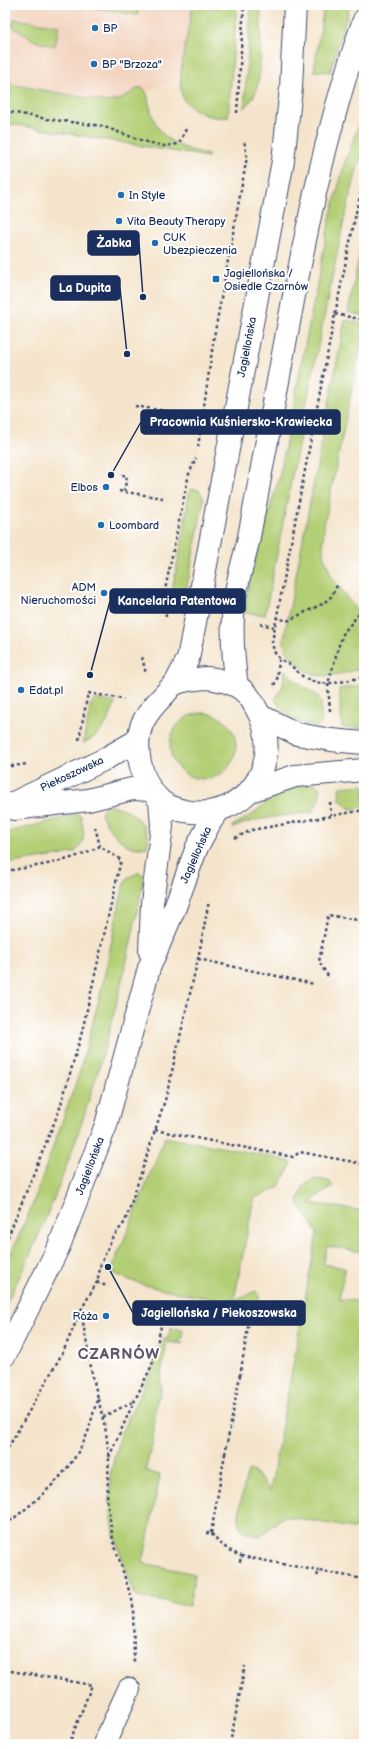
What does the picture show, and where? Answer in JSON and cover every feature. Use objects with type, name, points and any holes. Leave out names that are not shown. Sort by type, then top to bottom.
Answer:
[{"type":"street","name":"Jagiellońska","points":[[175,684],[188,659],[283,161],[291,88],[295,5]]},
{"type":"street","points":[[237,686],[233,658],[233,626],[238,580],[250,534],[304,240],[320,170],[340,96],[364,20]]},
{"type":"street","points":[[207,678],[220,679],[237,686],[245,693],[261,716],[267,736],[267,754],[262,772],[250,791],[233,805],[220,810],[208,812],[186,811],[170,806],[156,796],[146,780],[138,751],[138,740],[143,723],[150,711],[175,684],[192,679],[207,678]]},
{"type":"street","points":[[261,716],[286,730],[301,735],[364,743]]},
{"type":"street","name":"Piekoszowska","points":[[5,807],[103,760],[138,740]]},
{"type":"street","points":[[250,791],[295,776],[364,770]]},
{"type":"street","name":"Piekoszowska","points":[[5,810],[88,800],[132,789],[156,796]]},
{"type":"street","name":"Jagiellońska","points":[[149,968],[152,902],[162,826],[156,796]]},
{"type":"street","name":"Jagiellońska","points":[[5,1355],[59,1246],[106,1124],[149,968],[175,907],[197,847],[211,821],[220,810]]},
{"type":"street","points":[[104,1744],[129,1689]]},
{"type":"path","points":[[237,113],[244,5]]},
{"type":"path","points":[[5,111],[47,119],[102,126],[140,140],[163,146],[179,144],[186,128]]},
{"type":"path","points":[[197,450],[214,337],[247,157],[244,140]]},
{"type":"path","points":[[364,181],[356,208],[272,642],[275,654],[279,660],[290,665],[303,677],[314,682],[328,684],[364,677]]},
{"type":"path","points":[[335,314],[364,320]]},
{"type":"path","points":[[134,406],[178,413]]},
{"type":"path","points":[[166,620],[164,595],[189,474],[196,458]]},
{"type":"path","points":[[122,475],[127,476],[124,492]]},
{"type":"path","points":[[119,491],[163,498]]},
{"type":"path","points":[[276,617],[287,621],[322,604],[330,598],[338,584]]},
{"type":"path","points":[[331,715],[328,684],[338,645],[344,632],[364,610]]},
{"type":"path","points":[[142,657],[146,674]]},
{"type":"path","points":[[140,678],[152,670]]},
{"type":"path","points":[[78,744],[88,693],[124,698]]},
{"type":"path","points":[[121,704],[127,693]]},
{"type":"path","points":[[5,768],[28,764]]},
{"type":"path","points":[[231,840],[252,830],[364,810]]},
{"type":"path","points":[[5,871],[50,863],[86,854],[100,846],[121,860],[81,1036],[59,1111],[5,1244]]},
{"type":"path","points":[[5,1453],[62,1352],[81,1310],[97,1282],[101,1264],[112,1238],[125,1222],[166,1097],[198,959],[209,900]]},
{"type":"path","points":[[328,976],[319,962],[328,915],[364,921]]},
{"type":"path","points":[[198,959],[314,984]]},
{"type":"path","points":[[155,1130],[292,1157],[300,1152],[364,1164]]},
{"type":"path","points":[[97,1282],[108,1287]]},
{"type":"path","points":[[109,1458],[134,1401],[152,1365],[167,1301]]},
{"type":"path","points":[[81,1310],[103,1417],[109,1458],[107,1499],[113,1540],[133,1603],[134,1679],[129,1689]]},
{"type":"path","points":[[211,1534],[249,1321]]},
{"type":"path","points":[[5,1525],[40,1498],[73,1461],[88,1430],[98,1396]]},
{"type":"path","points":[[103,1417],[134,1401]]},
{"type":"path","points":[[206,1533],[211,1534],[218,1542],[232,1553],[241,1556],[364,1579]]},
{"type":"path","points":[[240,1562],[241,1556]]},
{"type":"path","points":[[317,1576],[319,1571]]},
{"type":"path","points":[[230,1744],[245,1666]]},
{"type":"path","points":[[5,1670],[92,1685],[69,1744]]},
{"type":"shaded area","name":"BP \"Brzoza\"","points":[[5,5],[196,5],[192,7],[179,77],[147,92],[143,88],[138,88],[122,99],[108,102],[5,83]]},
{"type":"shaded area","points":[[196,5],[217,5],[217,9]]},
{"type":"green space","points":[[79,5],[137,5],[138,12],[137,15]]},
{"type":"green space","points":[[195,5],[217,9],[217,5],[237,5],[228,117],[213,117],[205,115],[191,107],[184,100],[181,92],[181,69],[183,56],[192,9]]},
{"type":"green space","points":[[251,5],[261,5],[260,63],[258,85],[252,99],[244,109]]},
{"type":"green space","points":[[324,5],[350,5],[330,72],[314,71]]},
{"type":"green space","points":[[15,19],[59,26],[55,46],[37,42],[14,28],[12,24]]},
{"type":"green space","points":[[5,83],[108,102],[122,99],[138,88],[143,88],[159,130],[172,142],[188,149],[208,154],[208,157],[5,123]]},
{"type":"green space","points":[[364,110],[364,149],[344,220],[265,615],[245,613],[249,579],[279,478],[330,218],[345,162]]},
{"type":"green space","points":[[364,232],[364,316],[348,312]]},
{"type":"green space","points":[[345,320],[364,324],[364,330],[324,525],[323,554],[332,577],[364,621],[364,668],[327,676],[310,673],[302,668],[287,652],[284,644],[284,638]]},
{"type":"green space","points":[[190,489],[199,490],[204,499],[184,602],[175,602],[171,596]]},
{"type":"green space","points":[[285,670],[297,682],[319,697],[318,700],[321,702],[321,723],[318,726],[312,726],[299,722],[282,710],[278,705],[275,699],[283,686]]},
{"type":"green space","points":[[364,685],[364,728],[342,727],[339,689]]},
{"type":"green space","points":[[96,699],[115,703],[104,727],[95,736],[83,743],[91,704]]},
{"type":"green space","points":[[203,713],[216,715],[226,723],[234,733],[236,746],[234,759],[226,769],[216,777],[203,779],[190,777],[180,769],[172,759],[170,746],[172,733],[180,723],[190,715]]},
{"type":"green space","points":[[314,783],[320,788],[319,800],[312,812],[261,819],[233,828],[232,826],[252,815],[271,798],[283,791],[294,786]]},
{"type":"green space","points":[[364,785],[364,807],[350,809],[340,800],[339,788]]},
{"type":"green space","points":[[105,805],[124,809],[139,820],[147,834],[149,841],[147,847],[132,847],[119,839],[101,814]]},
{"type":"green space","points":[[78,814],[81,816],[84,835],[82,843],[75,852],[5,864],[5,833]]},
{"type":"green space","points":[[141,873],[144,876],[121,987],[90,1096],[52,1203],[30,1255],[5,1306],[5,1267],[32,1206],[79,1074],[101,992],[123,887],[127,878]]},
{"type":"green space","points":[[165,1137],[269,1156],[291,1162],[292,1164],[278,1188],[254,1198],[234,1300],[256,1291],[260,1297],[255,1304],[238,1305],[232,1302],[154,1287],[124,1278],[110,1271]]},
{"type":"green space","points":[[313,1179],[329,1181],[333,1186],[309,1203],[364,1211],[364,1252],[327,1246],[323,1264],[345,1268],[339,1299],[364,1302],[364,1530],[284,1516],[260,1536],[248,1534],[239,1525],[240,1506],[245,1480],[249,1470],[257,1474],[270,1491],[317,1233],[298,1203],[303,1186]]},
{"type":"green space","points":[[171,1328],[183,1330],[183,1338],[177,1339],[177,1341],[183,1343],[167,1342],[160,1381],[161,1391],[156,1404],[153,1441],[145,1471],[160,1475],[143,1563],[195,1574],[189,1606],[136,1597],[114,1535],[110,1504],[110,1476],[119,1437],[154,1365],[154,1361],[159,1350],[161,1350],[164,1339],[167,1339]]},
{"type":"place","name":"BP","points":[[95,28]]},
{"type":"place","name":"BP \"Brzoza\"","points":[[94,64]]},
{"type":"place","name":"In Style","points":[[121,195]]},
{"type":"place","name":"Vita Beauty Therapy","points":[[119,221]]},
{"type":"place","name":"CUK Ubezpieczenia","points":[[155,243]]},
{"type":"place","name":"Jagiellońska / Osiedle Czarnów","points":[[216,279]]},
{"type":"place","name":"Żabka","points":[[143,297]]},
{"type":"place","name":"La Dupita","points":[[127,354]]},
{"type":"place","name":"Pracownia Kuśniersko-Krawiecka","points":[[111,475]]},
{"type":"place","name":"Elbos","points":[[106,487]]},
{"type":"place","name":"Loombard","points":[[101,525]]},
{"type":"place","name":"ADM Nieruchomości","points":[[104,593]]},
{"type":"place","name":"Kancelaria Patentowa","points":[[90,675]]},
{"type":"place","name":"Edat.pl","points":[[21,690]]},
{"type":"place","name":"Jagiellońska / Piekoszowska","points":[[108,1267]]},
{"type":"place","name":"Róża","points":[[106,1316]]},
{"type":"district","name":"CZARNÓW","points":[[119,1354]]}]
